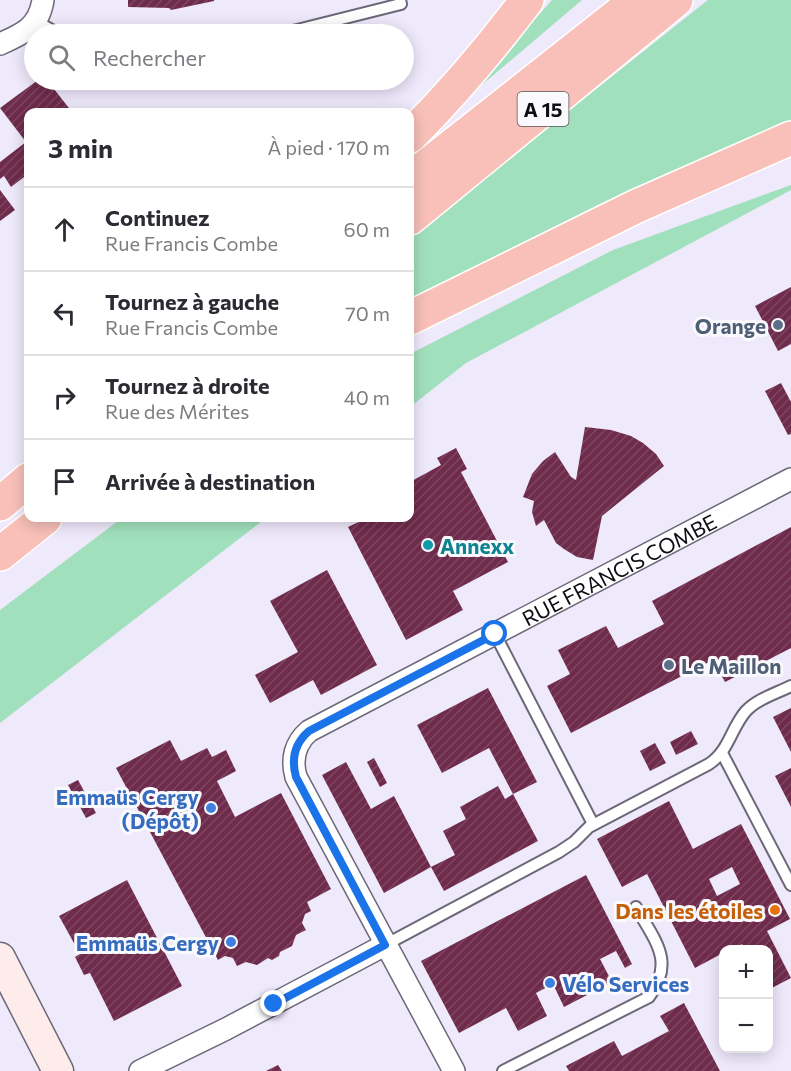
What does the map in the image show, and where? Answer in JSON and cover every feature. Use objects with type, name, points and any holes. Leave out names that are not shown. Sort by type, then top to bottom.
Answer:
[{"type":"highway","points":[[414,132],[502,34],[527,0]]},
{"type":"highway","name":"A 15","points":[[414,176],[637,0]]},
{"type":"highway","name":"A 15","points":[[414,215],[676,0]]},
{"type":"highway","points":[[414,316],[638,206],[791,138]]},
{"type":"highway","points":[[0,504],[24,483]]},
{"type":"highway","points":[[0,554],[45,522]]},
{"type":"main road","points":[[0,958],[58,1071]]},
{"type":"street","points":[[33,24],[42,10],[44,0]]},
{"type":"street","points":[[0,44],[24,32]]},
{"type":"street","name":"RUE FRANCIS COMBE","points":[[454,1071],[296,777],[293,766],[297,747],[302,737],[309,731],[791,479]]},
{"type":"street","points":[[140,1071],[226,1029],[385,945]]},
{"type":"lane","points":[[321,24],[401,4],[400,0]]},
{"type":"lane","points":[[36,21],[41,24]]},
{"type":"lane","points":[[495,634],[593,824]]},
{"type":"lane","points":[[385,945],[559,852],[574,842],[593,824],[709,764],[722,753],[738,722],[750,707],[791,686]]},
{"type":"lane","points":[[722,753],[791,885]]},
{"type":"lane","points":[[502,1071],[649,997],[661,977],[664,964],[636,907]]},
{"type":"green space","points":[[552,0],[582,0],[458,105]]},
{"type":"green space","points":[[708,0],[791,0],[791,122],[772,128],[604,202],[414,297],[414,234]]},
{"type":"green space","points":[[791,185],[791,190],[466,363],[414,404],[414,352],[613,250]]},
{"type":"green space","points":[[117,522],[261,522],[0,723],[0,610]]},
{"type":"building","points":[[128,0],[214,1],[171,10],[169,8],[128,7]]},
{"type":"building","points":[[24,90],[55,90],[69,108],[24,108],[24,139],[0,108]]},
{"type":"building","points":[[24,144],[24,177],[11,187],[4,176],[0,179],[0,162]]},
{"type":"building","points":[[0,190],[15,210],[0,221]]},
{"type":"building","name":"Orange","points":[[791,287],[791,344],[778,351],[755,306]]},
{"type":"building","points":[[781,383],[791,402],[791,434],[788,435],[765,391]]},
{"type":"building","points":[[585,427],[611,430],[631,436],[656,454],[664,466],[602,516],[593,560],[577,557],[556,543],[544,520],[536,526],[532,512],[534,501],[523,497],[532,474],[555,452],[571,477],[576,480]]},
{"type":"building","name":"Annexx","points":[[456,448],[467,469],[461,472],[508,562],[453,591],[463,610],[406,640],[348,527],[359,522],[414,522],[414,480],[441,465],[437,458]]},
{"type":"building","points":[[791,527],[791,648],[725,682],[713,660],[571,733],[547,686],[570,674],[558,650],[606,626],[618,648],[664,624],[652,601]]},
{"type":"building","points":[[327,570],[377,665],[321,695],[313,680],[270,703],[255,675],[298,652],[270,601]]},
{"type":"building","points":[[488,688],[537,782],[513,794],[489,748],[442,773],[417,725]]},
{"type":"building","points":[[791,708],[791,752],[773,717]]},
{"type":"building","points":[[691,731],[698,744],[676,755],[670,742]]},
{"type":"building","points":[[170,740],[181,761],[207,748],[212,757],[226,750],[236,771],[217,781],[235,817],[281,793],[331,889],[307,902],[311,911],[305,914],[302,923],[306,930],[296,935],[292,946],[280,952],[279,956],[272,960],[268,958],[257,965],[246,962],[237,966],[233,958],[225,956],[218,960],[116,768]]},
{"type":"building","points":[[655,743],[666,763],[650,771],[640,751]]},
{"type":"building","points":[[374,758],[387,783],[380,787],[367,762]]},
{"type":"building","points":[[346,762],[371,809],[394,796],[431,867],[384,893],[322,775]]},
{"type":"building","points":[[791,768],[791,807],[775,776]]},
{"type":"building","points":[[78,780],[96,813],[86,818],[68,785]]},
{"type":"building","points":[[498,786],[505,799],[513,794],[538,841],[444,891],[431,867],[455,855],[443,831],[466,819],[460,807]]},
{"type":"building","points":[[669,801],[693,849],[741,824],[790,919],[767,931],[791,978],[773,987],[773,945],[719,945],[719,955],[695,968],[647,874],[622,887],[597,839]],"holes":[[[732,867],[740,884],[717,896],[709,879]]]},
{"type":"building","points":[[586,875],[632,964],[625,968],[616,951],[600,959],[612,982],[564,1007],[553,984],[536,993],[547,1016],[518,1031],[506,1008],[459,1033],[421,961]]},
{"type":"building","points":[[127,880],[182,986],[114,1021],[90,973],[84,975],[75,957],[80,954],[59,916]]},
{"type":"building","points":[[684,1003],[720,1071],[569,1071],[566,1066],[614,1041],[622,1056],[669,1031],[660,1016]]},
{"type":"building","points":[[278,1065],[282,1071],[266,1071]]},
{"type":"place","name":"Orange","points":[[778,325]]},
{"type":"place","name":"Annexx","points":[[428,545]]},
{"type":"place","name":"Le Maillon","points":[[669,665]]},
{"type":"place","name":"Emmaüs Cergy (Dépôt)","points":[[211,808]]},
{"type":"place","name":"Dans les étoiles","points":[[775,910]]},
{"type":"place","name":"Emmaüs Cergy","points":[[231,942]]},
{"type":"place","name":"Vélo Services","points":[[550,983]]},
{"type":"route","points":[[274,1004],[385,945],[296,777],[293,766],[294,757],[302,737],[309,731],[495,634]]}]
